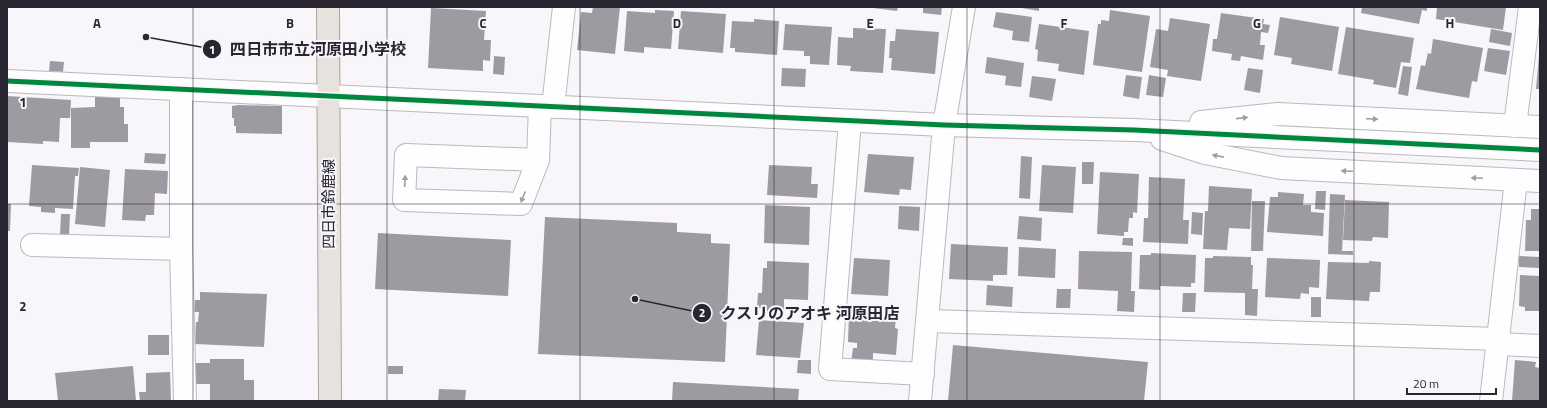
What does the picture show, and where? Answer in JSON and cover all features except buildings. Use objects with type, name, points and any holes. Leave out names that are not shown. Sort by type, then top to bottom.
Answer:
[{"type":"main road","name":"四日市鈴鹿線","points":[[328,7],[330,401]]},
{"type":"street","points":[[538,160],[406,156],[404,200],[521,204],[538,160],[564,7]]},
{"type":"street","points":[[920,401],[944,125],[964,7]]},
{"type":"street","points":[[1516,126],[1530,7]]},
{"type":"street","points":[[7,81],[850,121],[1134,130],[1540,150]]},
{"type":"street","points":[[181,89],[181,249],[185,401]]},
{"type":"street","points":[[1134,130],[1278,114],[1540,127]]},
{"type":"street","points":[[850,121],[830,369],[923,374]]},
{"type":"street","points":[[1134,130],[1205,153],[1281,168],[1540,181]]},
{"type":"street","points":[[1491,401],[1516,180]]},
{"type":"street","points":[[32,245],[181,249]]},
{"type":"street","points":[[928,321],[1498,342],[1540,346]]},
{"type":"cycle path","points":[[7,81],[944,125],[1134,130],[1540,150]]},
{"type":"place","name":"四日市市立河原田小学校","points":[[146,37]]},
{"type":"place","name":"クスリのアオキ 河原田店","points":[[635,299]]}]
